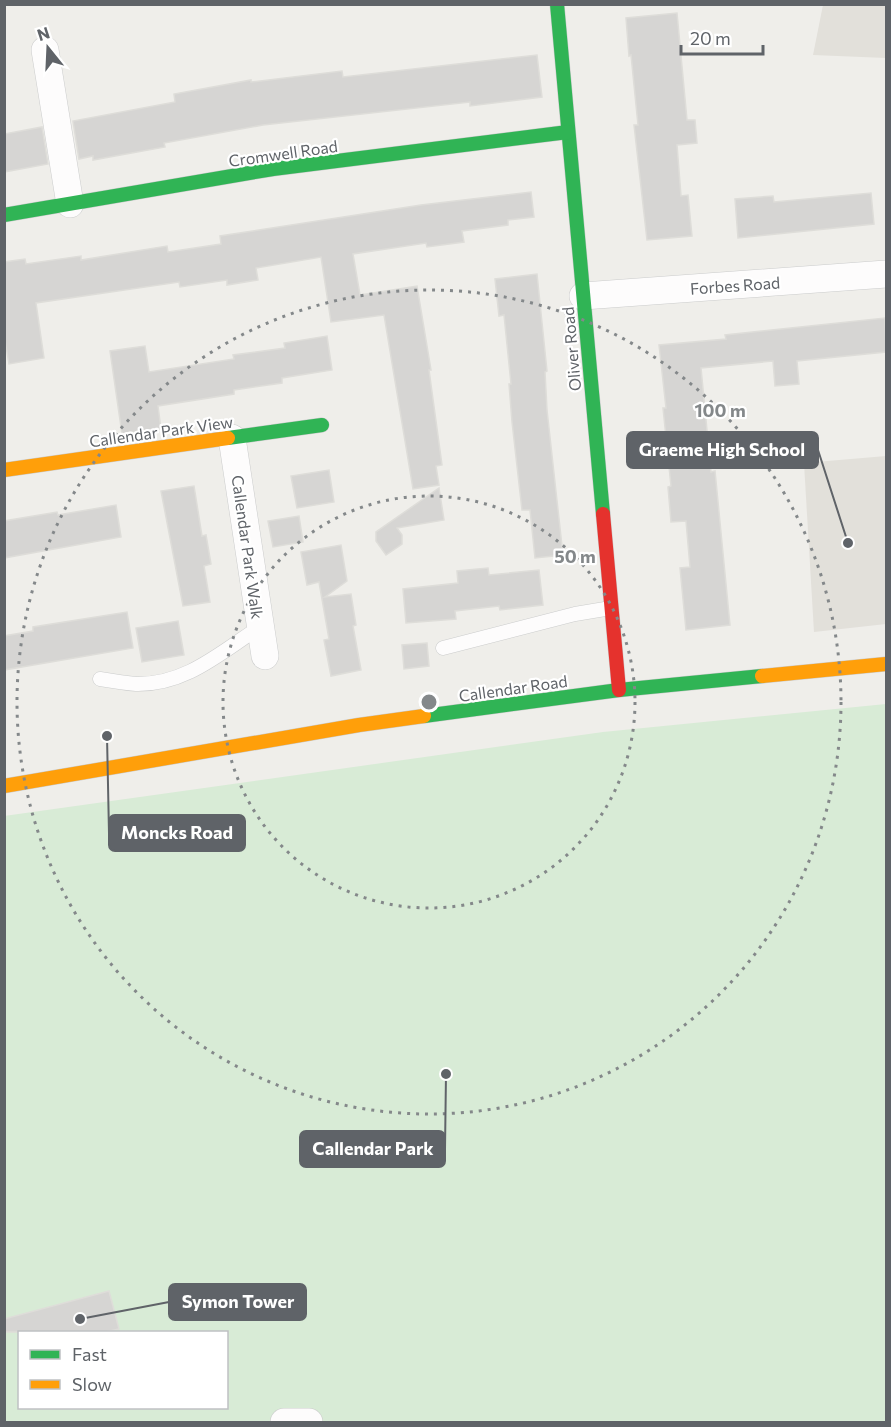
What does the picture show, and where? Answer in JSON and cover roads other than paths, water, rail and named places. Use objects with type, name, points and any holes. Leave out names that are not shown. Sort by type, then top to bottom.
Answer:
[{"type":"street","name":"Oliver Road","points":[[557,4],[619,690]]},
{"type":"street","points":[[45,50],[70,204]]},
{"type":"street","name":"Cromwell Road","points":[[4,215],[273,169],[568,132]]},
{"type":"street","name":"Forbes Road","points":[[583,296],[886,274]]},
{"type":"street","name":"Callendar Park View","points":[[4,470],[322,425]]},
{"type":"street","name":"Callendar Park Walk","points":[[232,438],[265,657]]},
{"type":"street","name":"Callendar Road","points":[[4,786],[359,725],[619,690],[886,664]]},
{"type":"street","points":[[284,1422],[309,1422]]},
{"type":"lane","points":[[443,648],[575,614],[611,608]]},
{"type":"lane","points":[[99,679],[138,684],[183,675],[201,668],[260,627]]},
{"type":"place","name":"Graeme High School","points":[[848,543]]},
{"type":"place","name":"Moncks Road","points":[[107,736]]},
{"type":"place","name":"Callendar Park","points":[[446,1074]]},
{"type":"place","name":"Symon Tower","points":[[80,1319]]}]
